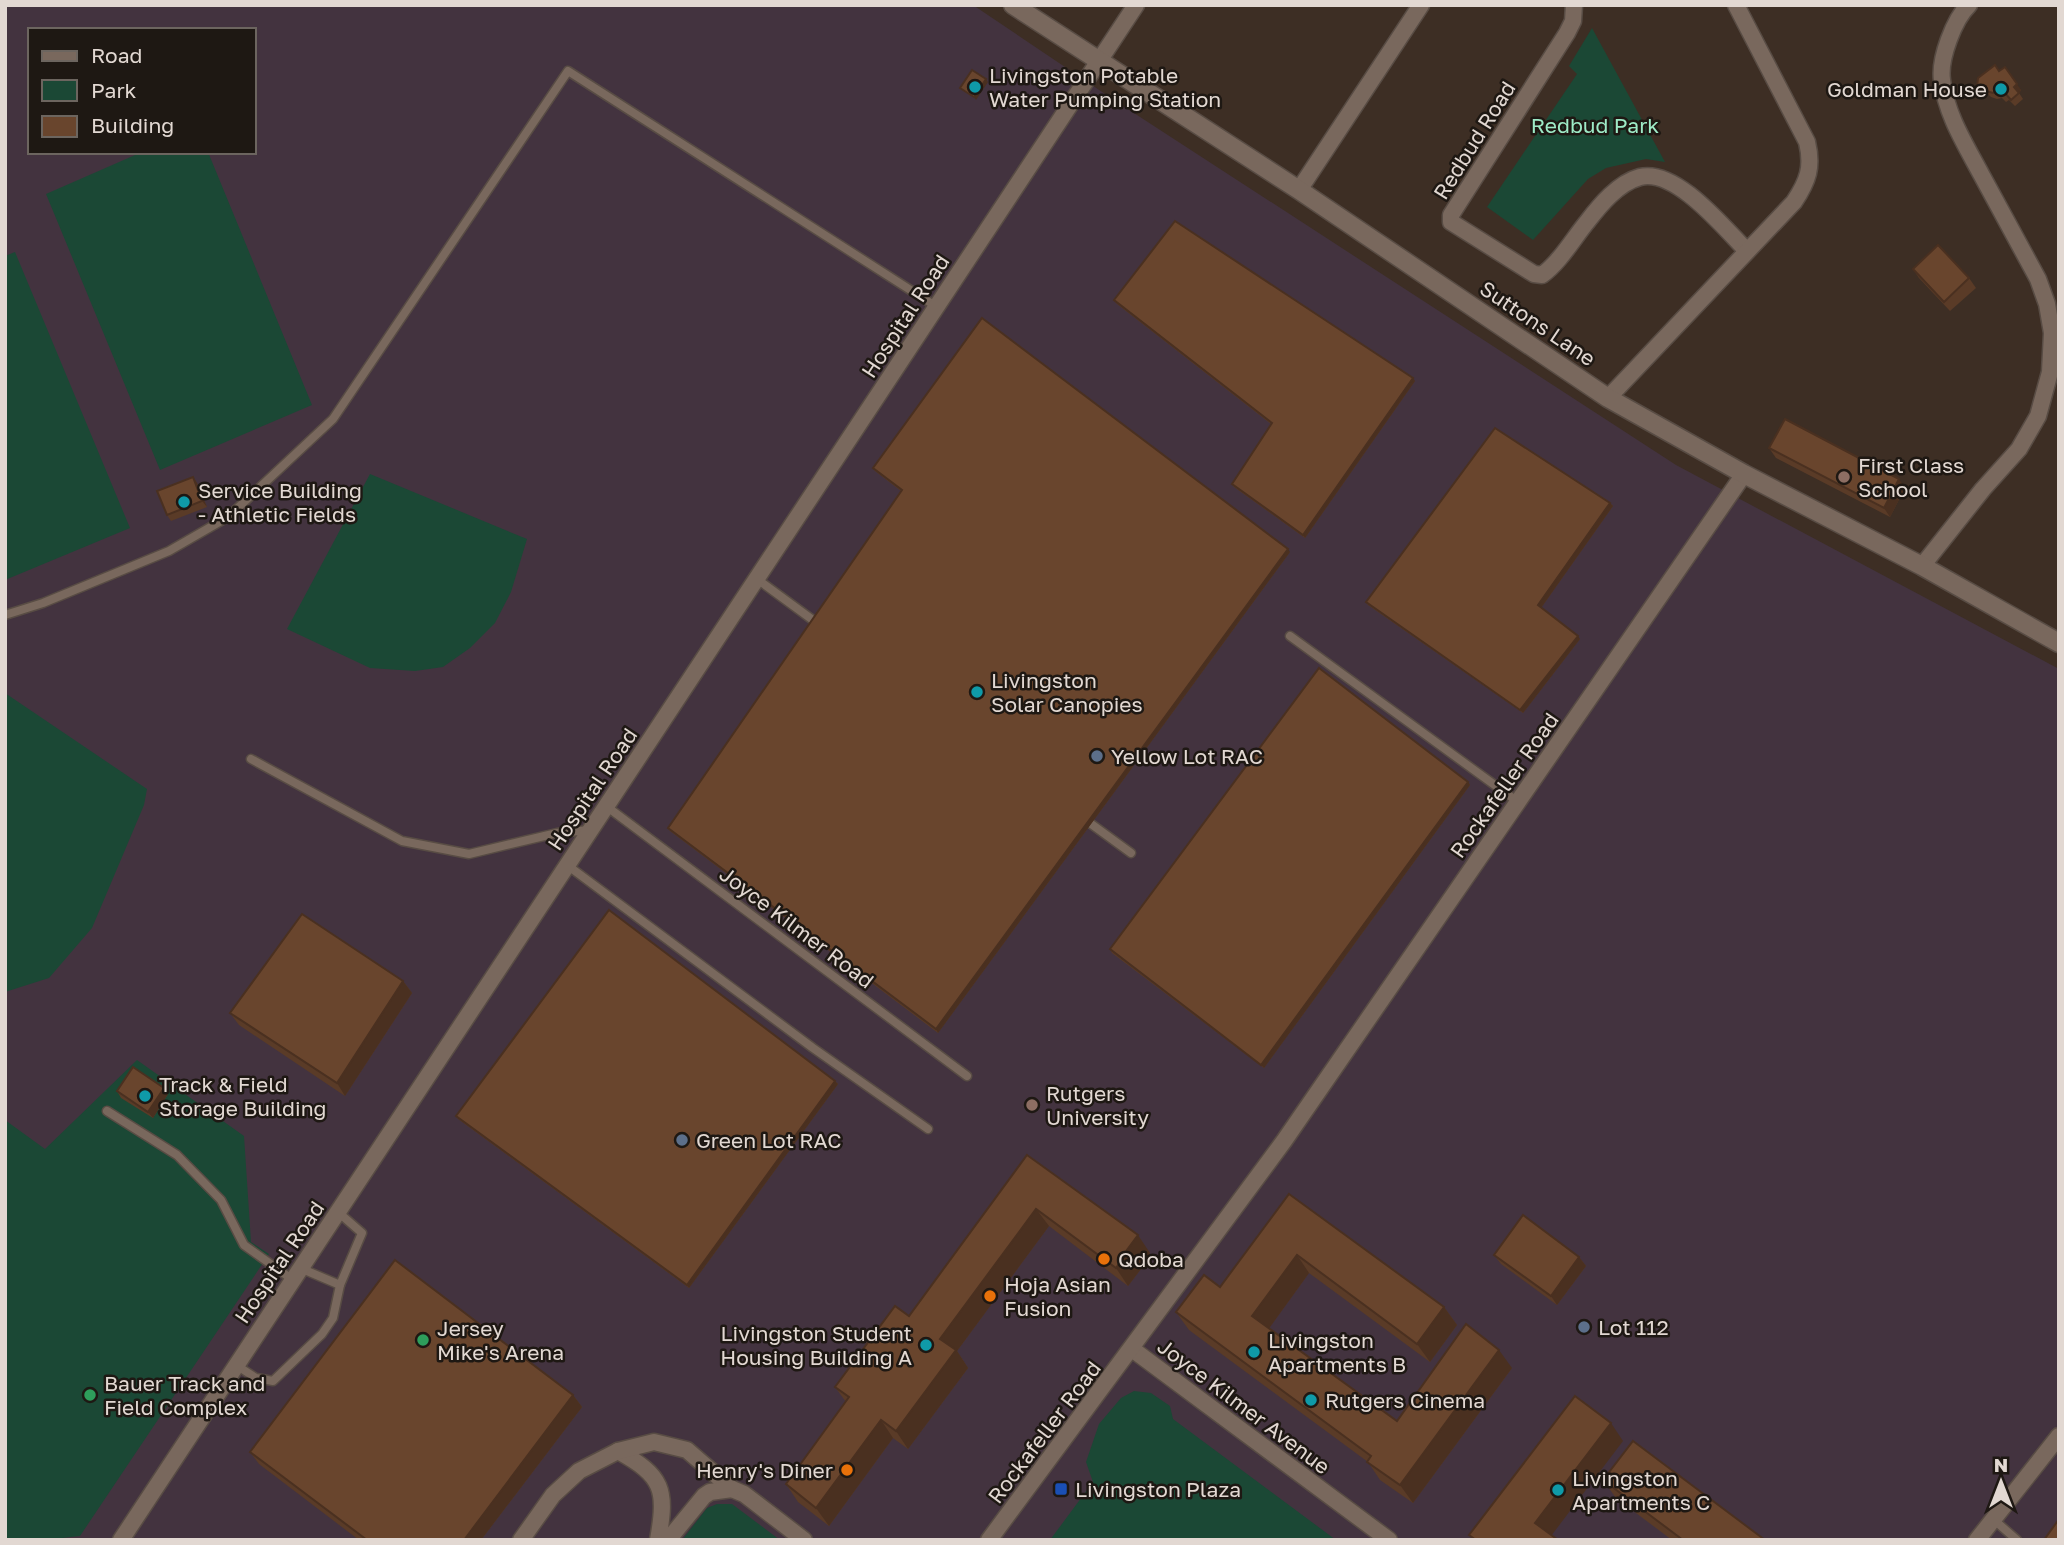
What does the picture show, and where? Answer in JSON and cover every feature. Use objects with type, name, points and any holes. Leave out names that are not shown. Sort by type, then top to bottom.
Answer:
[{"type":"street","name":"Suttons Lane","points":[[1013,5],[1299,190],[1608,398],[1744,474],[1922,566],[2059,643]]},
{"type":"street","name":"Hospital Road","points":[[121,1540],[1136,5]]},
{"type":"street","points":[[1299,190],[1420,5]]},
{"type":"street","name":"Redbud Road","points":[[1574,5],[1573,21],[1567,33],[1451,215],[1451,222],[1534,274],[1542,275],[1601,204],[1622,186],[1640,177],[1654,177],[1669,181],[1686,192],[1747,251]]},
{"type":"street","points":[[1608,398],[1794,202],[1810,174],[1811,158],[1807,142],[1736,5]]},
{"type":"street","points":[[1922,566],[1983,489],[2019,449],[2038,416],[2050,372],[2052,333],[2047,304],[2038,279],[1960,134],[1947,104],[1941,77],[1948,40],[1969,5]]},
{"type":"street","name":"Rockafeller Road","points":[[1298,1120],[1744,474]]},
{"type":"street","name":"Joyce Kilmer Avenue","points":[[1298,1120],[1132,1349],[1389,1540]]},
{"type":"street","name":"Rockafeller Road","points":[[989,1540],[1132,1349]]},
{"type":"street","points":[[1977,1540],[2059,1436]]},
{"type":"street","points":[[521,1540],[552,1496],[579,1471],[618,1451],[654,1442],[687,1450],[732,1489],[744,1494],[804,1540]]},
{"type":"street","points":[[618,1451],[645,1466],[657,1481],[663,1499],[658,1540]]},
{"type":"street","points":[[668,1540],[704,1496],[710,1492],[732,1489]]},
{"type":"lane","points":[[5,615],[43,603],[169,551],[229,517],[333,419],[568,71],[937,307]]},
{"type":"lane","points":[[757,579],[825,629]]},
{"type":"lane","points":[[1290,636],[1517,802]]},
{"type":"lane","points":[[251,759],[402,841],[469,854],[557,833],[590,830]]},
{"type":"lane","name":"Joyce Kilmer Road","points":[[606,806],[967,1076]]},
{"type":"lane","points":[[1076,813],[1131,853]]},
{"type":"lane","points":[[567,865],[928,1129]]},
{"type":"lane","points":[[107,1111],[177,1155],[221,1200],[244,1245],[296,1274],[340,1285]]},
{"type":"lane","points":[[236,1365],[256,1378],[273,1381],[322,1334],[333,1318],[340,1285],[362,1233],[338,1212]]},
{"type":"lane","points":[[1993,1519],[2017,1540]]},
{"type":"shaded area","name":"Rutgers University","points":[[5,5],[973,5],[1117,102],[1676,465],[2059,669],[2059,1540],[5,1540]]},
{"type":"green space","name":"Redbud Park","points":[[1592,28],[1665,162],[1646,159],[1606,168],[1588,179],[1533,240],[1487,207],[1577,74],[1569,66]]},
{"type":"green space","points":[[137,154],[209,154],[312,405],[160,470],[46,194]]},
{"type":"green space","points":[[15,252],[130,528],[5,580],[5,256]]},
{"type":"green space","points":[[370,474],[527,539],[511,592],[495,623],[470,648],[443,667],[415,671],[370,668],[287,629]]},
{"type":"green space","points":[[5,693],[147,789],[144,805],[92,928],[49,978],[5,992]]},
{"type":"green space","name":"Bauer Track and Field Complex","points":[[137,1060],[244,1136],[251,1242],[269,1254],[80,1536],[45,1540],[5,1540],[5,1120],[45,1149]]},
{"type":"green space","points":[[1134,1391],[1151,1393],[1170,1406],[1173,1419],[1336,1540],[1050,1540],[1093,1482],[1086,1462],[1099,1424],[1121,1398]]},
{"type":"green space","points":[[717,1504],[732,1504],[780,1540],[682,1540],[707,1508]]},
{"type":"building","name":"Goldman House","points":[[1995,65],[1999,71],[2005,67],[2017,84],[2014,87],[2019,93],[2011,100],[2005,93],[2002,96],[1998,91],[1993,93],[1986,91],[1986,87],[1977,87],[1978,78]]},
{"type":"building","name":"Livingston Potable Water Pumping Station","points":[[972,70],[986,79],[974,97],[960,88]]},
{"type":"building","points":[[1175,221],[1413,378],[1303,535],[1232,484],[1272,423],[1114,300]]},
{"type":"building","points":[[1938,245],[1969,278],[1944,302],[1913,269]]},
{"type":"building","name":"Livingston Solar Canopies","points":[[982,318],[1288,549],[936,1029],[668,828],[902,490],[873,468]]},
{"type":"building","points":[[1785,419],[1899,479],[1884,508],[1769,448]]},
{"type":"building","points":[[1495,428],[1610,503],[1538,605],[1578,636],[1520,710],[1366,602]]},
{"type":"building","name":"Service Building - Athletic Fields","points":[[193,477],[202,501],[167,515],[157,491]]},
{"type":"building","points":[[1319,668],[1468,782],[1261,1065],[1110,949]]},
{"type":"building","points":[[609,910],[835,1081],[687,1285],[456,1116]]},
{"type":"building","points":[[302,914],[403,981],[337,1083],[230,1013]]},
{"type":"building","name":"Track & Field Storage Building","points":[[133,1067],[164,1088],[148,1112],[117,1091]]},
{"type":"building","name":"Livingston Student Housing Building A","points":[[1027,1155],[1138,1235],[1116,1268],[1036,1209],[940,1339],[956,1350],[896,1431],[881,1420],[816,1508],[786,1484],[849,1397],[835,1387],[895,1306],[909,1316]]},
{"type":"building","name":"Livingston Apartments B","points":[[1289,1194],[1444,1307],[1417,1344],[1297,1255],[1252,1316],[1397,1421],[1466,1324],[1499,1350],[1400,1485],[1367,1462],[1371,1456],[1176,1312],[1204,1275],[1220,1287]]},
{"type":"building","points":[[1523,1215],[1579,1257],[1551,1296],[1494,1255]]},
{"type":"building","name":"Jersey Mike's Arena","points":[[395,1260],[573,1395],[464,1540],[367,1540],[250,1452]]},
{"type":"building","points":[[1575,1396],[1611,1423],[1535,1523],[1558,1540],[1476,1540],[1469,1535]]},
{"type":"building","name":"Livingston Apartments C","points":[[1633,1441],[1765,1540],[1683,1540],[1603,1480]]},
{"type":"building","points":[[2059,1519],[2059,1540],[2044,1540]]},
{"type":"place","name":"Livingston Potable Water Pumping Station","points":[[975,87]]},
{"type":"place","name":"Goldman House","points":[[2001,89]]},
{"type":"place","name":"First Class School","points":[[1844,477]]},
{"type":"place","name":"Service Building - Athletic Fields","points":[[184,502]]},
{"type":"place","name":"Livingston Solar Canopies","points":[[977,692]]},
{"type":"place","name":"Yellow Lot RAC","points":[[1097,756]]},
{"type":"place","name":"Track & Field Storage Building","points":[[145,1096]]},
{"type":"place","name":"Rutgers University","points":[[1032,1105]]},
{"type":"place","name":"Green Lot RAC","points":[[682,1140]]},
{"type":"place","name":"Qdoba","points":[[1104,1259]]},
{"type":"place","name":"Hoja Asian Fusion","points":[[990,1296]]},
{"type":"place","name":"Lot 112","points":[[1584,1327]]},
{"type":"place","name":"Jersey Mike's Arena","points":[[423,1340]]},
{"type":"place","name":"Livingston Student Housing Building A","points":[[926,1345]]},
{"type":"place","name":"Livingston Apartments B","points":[[1254,1352]]},
{"type":"place","name":"Bauer Track and Field Complex","points":[[90,1395]]},
{"type":"place","name":"Rutgers Cinema","points":[[1311,1400]]},
{"type":"place","name":"Henry's Diner","points":[[847,1470]]},
{"type":"place","name":"Livingston Plaza","points":[[1061,1489]]},
{"type":"place","name":"Livingston Apartments C","points":[[1558,1490]]}]
